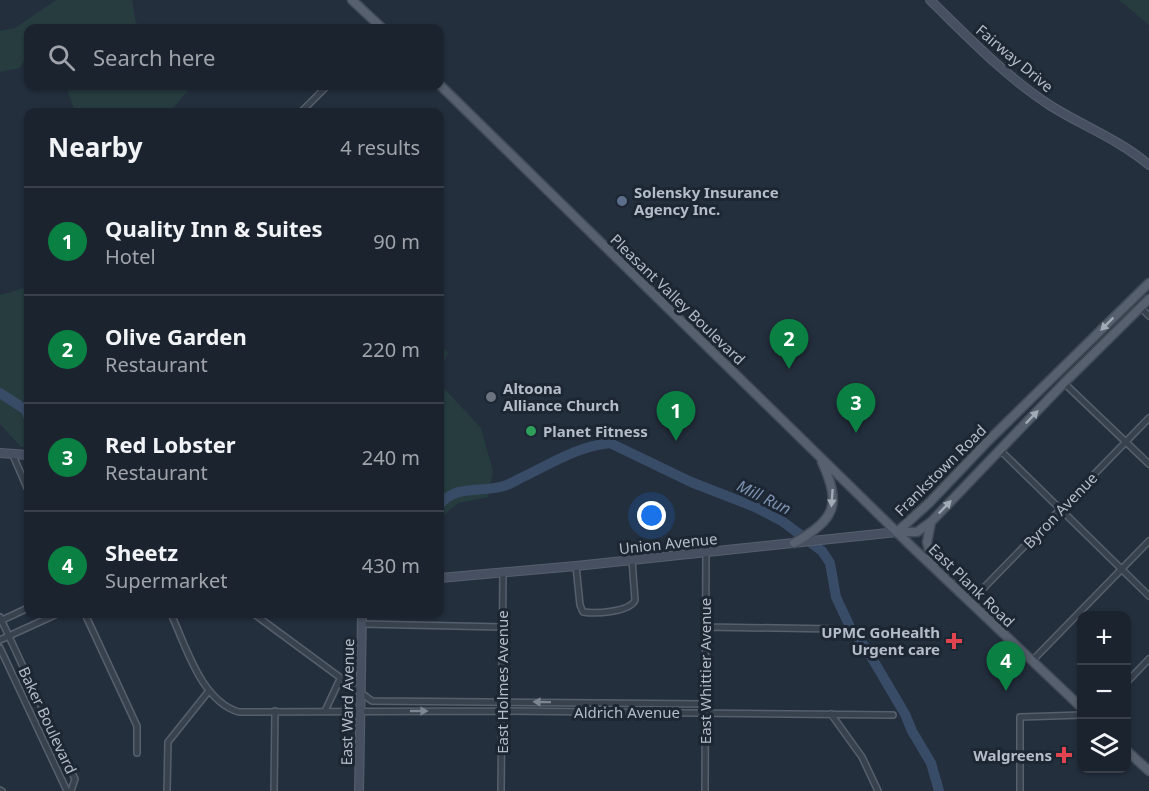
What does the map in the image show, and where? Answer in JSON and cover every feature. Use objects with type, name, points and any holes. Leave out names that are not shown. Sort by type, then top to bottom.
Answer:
[{"type":"main road","points":[[352,0],[378,24]]},
{"type":"main road","name":"Fairway Drive","points":[[930,0],[1024,88],[1149,165]]},
{"type":"main road","name":"Pleasant Valley Boulevard","points":[[444,89],[897,532]]},
{"type":"main road","name":"Frankstown Road","points":[[897,532],[929,503],[989,440],[1149,283]]},
{"type":"main road","name":"Frankstown Road","points":[[897,532],[917,532],[931,522],[1064,383],[1149,299]]},
{"type":"main road","points":[[1056,375],[1064,383]]},
{"type":"main road","points":[[989,440],[1000,450]]},
{"type":"main road","points":[[0,453],[24,454]]},
{"type":"main road","points":[[798,542],[824,522],[832,506],[831,482],[820,456]]},
{"type":"main road","points":[[931,522],[927,542],[934,568]]},
{"type":"main road","name":"Union Avenue","points":[[444,577],[576,566],[897,532]]},
{"type":"main road","name":"East Plank Road","points":[[897,532],[1077,703]]},
{"type":"main road","name":"East Ward Avenue","points":[[359,791],[362,618]]},
{"type":"main road","points":[[1131,755],[1149,771]]},
{"type":"street","points":[[305,108],[323,90]]},
{"type":"street","points":[[1140,307],[1149,316]]},
{"type":"street","points":[[1064,383],[1149,464]]},
{"type":"street","name":"Byron Avenue","points":[[970,602],[1149,418]]},
{"type":"street","points":[[1000,450],[1149,596]]},
{"type":"street","points":[[12,453],[24,481]]},
{"type":"street","points":[[1032,661],[1149,541]]},
{"type":"street","name":"East Whittier Avenue","points":[[705,791],[706,552]]},
{"type":"street","points":[[576,566],[580,605],[583,612],[591,613],[628,608],[633,605],[635,600],[632,560]]},
{"type":"street","name":"East Holmes Avenue","points":[[501,791],[503,573]]},
{"type":"street","points":[[1,620],[24,610]]},
{"type":"street","points":[[0,640],[48,618]]},
{"type":"street","points":[[87,618],[137,726],[137,753]]},
{"type":"street","points":[[167,791],[168,742],[208,692],[173,618]]},
{"type":"street","points":[[259,618],[361,694]]},
{"type":"street","name":"Baker Boulevard","points":[[1,620],[75,779],[69,791]]},
{"type":"street","points":[[362,624],[502,627]]},
{"type":"street","points":[[705,627],[836,629]]},
{"type":"street","name":"Baker Boulevard","points":[[0,648],[53,762],[69,791]]},
{"type":"street","points":[[1131,678],[1149,659]]},
{"type":"street","points":[[325,711],[340,679]]},
{"type":"street","name":"Aldrich Avenue","points":[[208,692],[231,710],[239,712],[502,711],[894,715]]},
{"type":"street","name":"Aldrich Avenue","points":[[361,694],[372,701],[705,704]]},
{"type":"street","points":[[274,791],[275,711]]},
{"type":"street","points":[[831,714],[862,757],[878,791]]},
{"type":"street","points":[[1020,791],[1020,717],[1077,715]]},
{"type":"street","points":[[53,762],[65,757]]},
{"type":"green space","points":[[56,0],[132,0],[136,23],[138,24],[24,24],[24,62],[20,68],[0,72],[0,31],[15,28]]},
{"type":"green space","points":[[1119,0],[1149,0],[1149,25]]},
{"type":"green space","points":[[67,90],[189,90],[173,108],[74,108]]},
{"type":"green space","points":[[24,288],[24,447],[0,424],[0,295]]},
{"type":"green space","points":[[444,348],[448,353],[444,362]]},
{"type":"green space","points":[[444,388],[481,428],[493,471],[488,497],[458,503],[444,515]]},
{"type":"waterway","name":"Mill Run","points":[[0,393],[24,409]]},
{"type":"waterway","name":"Mill Run","points":[[444,501],[462,491],[504,486],[577,451],[610,443],[691,482],[755,507],[782,521],[822,551],[830,563],[836,597],[851,629],[866,648],[905,714],[931,763],[939,791]]},
{"type":"place","name":"Solensky Insurance Agency Inc.","points":[[622,201]]},
{"type":"place","name":"Olive Garden","points":[[789,369]]},
{"type":"place","name":"Altoona Alliance Church","points":[[491,397]]},
{"type":"place","name":"Planet Fitness","points":[[531,431]]},
{"type":"place","name":"Red Lobster","points":[[856,433]]},
{"type":"place","name":"Quality Inn & Suites","points":[[676,441]]},
{"type":"place","name":"UPMC GoHealth Urgent care","points":[[954,641]]},
{"type":"place","name":"Sheetz","points":[[1006,691]]},
{"type":"place","name":"Walgreens","points":[[1064,755]]}]
